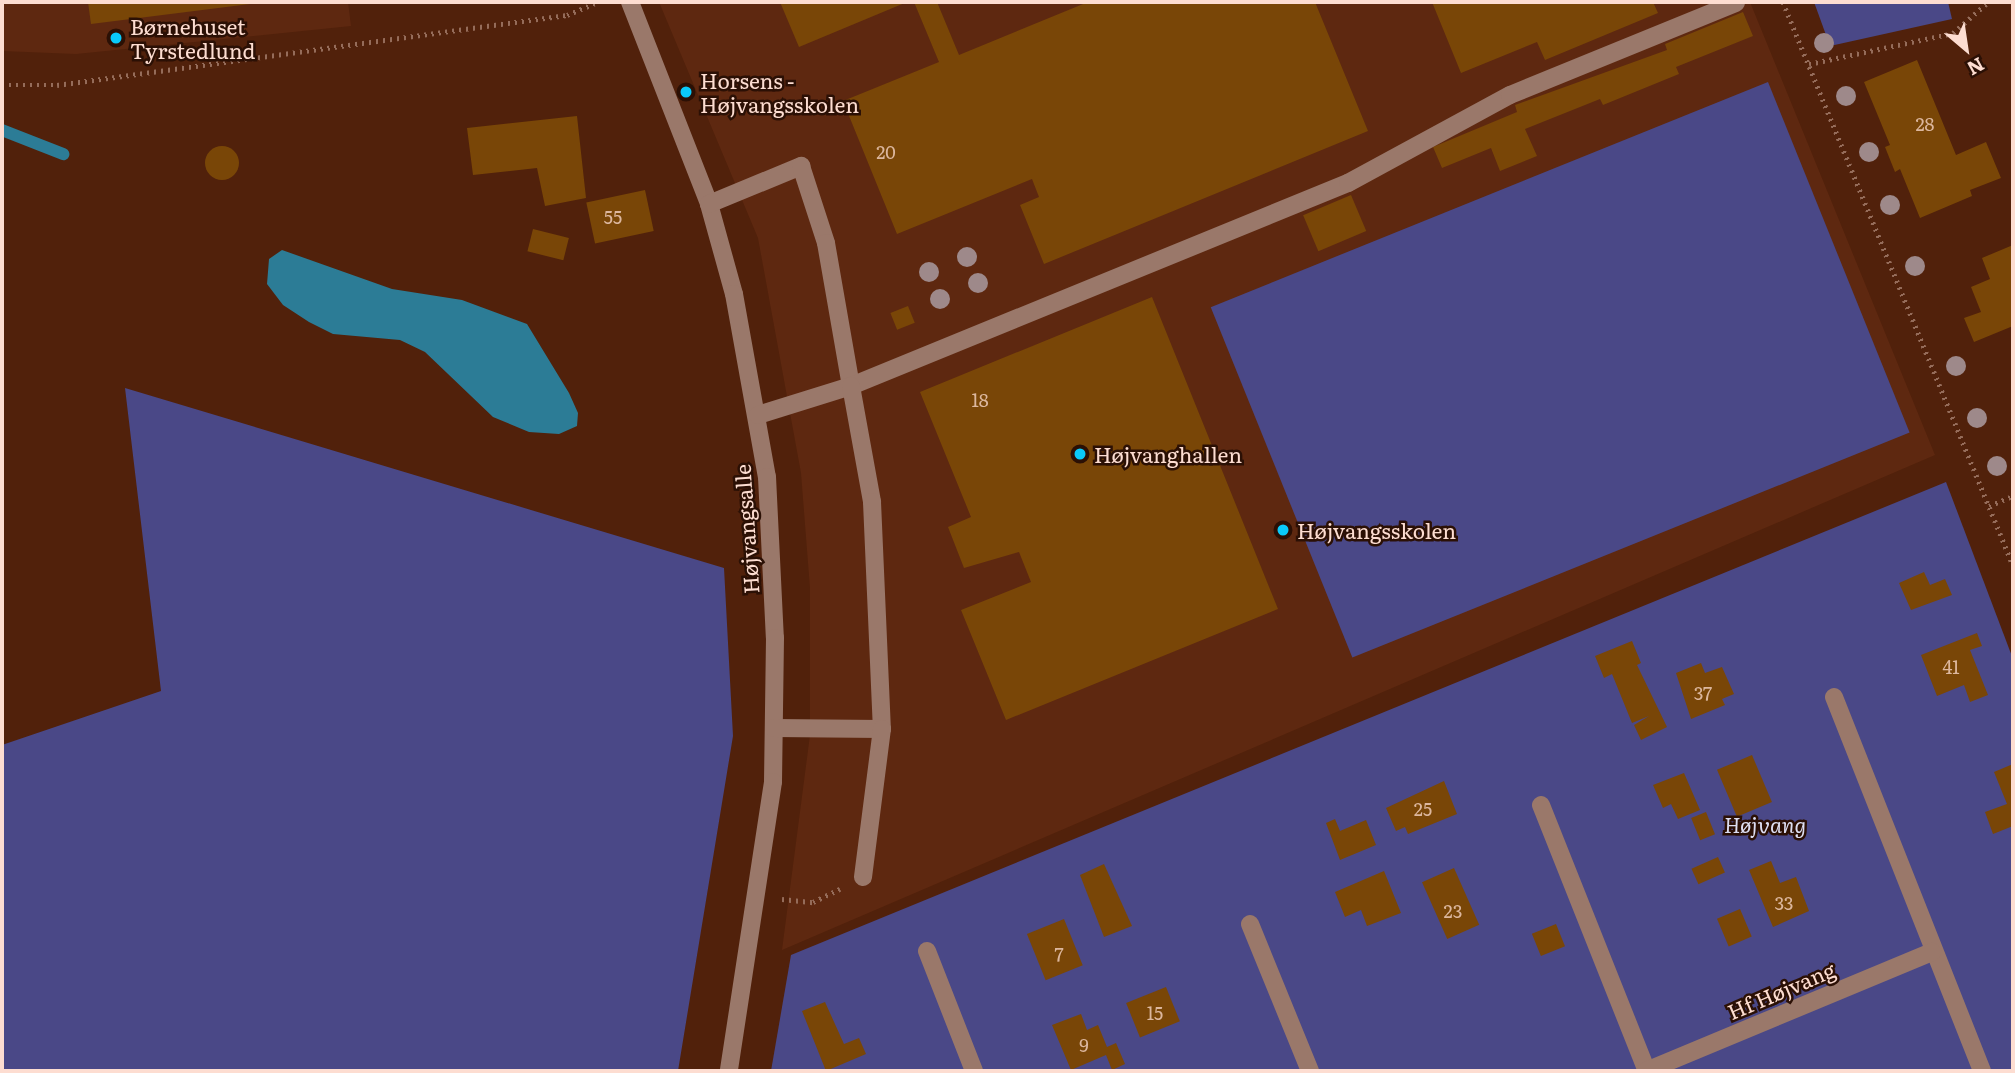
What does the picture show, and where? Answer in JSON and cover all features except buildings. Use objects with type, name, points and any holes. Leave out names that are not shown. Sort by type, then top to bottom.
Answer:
[{"type":"street","name":"Højvangsalle","points":[[630,2],[709,204],[734,294],[758,415],[767,477],[775,638],[774,782],[729,1071]]},
{"type":"street","points":[[758,415],[851,386],[1348,183],[1510,95],[1736,3]]},
{"type":"street","points":[[709,204],[801,166],[826,243],[872,502],[882,729],[863,877]]},
{"type":"street","points":[[1834,696],[1982,1071]]},
{"type":"street","points":[[774,728],[882,729]]},
{"type":"street","name":"Hf Højvang","points":[[1541,805],[1646,1071],[1933,952]]},
{"type":"street","points":[[1250,924],[1310,1071]]},
{"type":"street","points":[[928,951],[974,1071]]},
{"type":"path","points":[[2,85],[57,85],[567,15],[598,2]]},
{"type":"path","points":[[1783,2],[2013,565]]},
{"type":"path","points":[[1809,64],[1953,33],[1988,2]]},
{"type":"path","points":[[1989,506],[2013,496]]},
{"type":"path","points":[[756,897],[813,902],[863,877]]},
{"type":"shaded area","name":"Børnehuset Tyrstedlund","points":[[2,2],[348,2],[351,26],[76,54],[2,51]]},
{"type":"shaded area","name":"Højvangsskolen","points":[[659,2],[1750,2],[1935,455],[782,950],[810,735],[810,588],[801,473],[758,238]]},
{"type":"green space","points":[[1814,2],[1948,2],[1952,19],[1830,46]]},
{"type":"green space","points":[[1768,82],[1910,432],[1352,658],[1211,307]]},
{"type":"green space","points":[[125,388],[724,568],[733,736],[678,1071],[2,1071],[2,745],[161,691]]},
{"type":"green space","name":"Højvang","points":[[1946,482],[2013,659],[2013,1071],[771,1071],[791,955]]},
{"type":"water","points":[[282,250],[392,289],[462,300],[527,324],[569,393],[578,413],[577,426],[559,434],[529,432],[493,417],[425,352],[400,340],[333,334],[309,322],[283,305],[267,284],[269,259]]},
{"type":"waterway","points":[[2,130],[63,154]]},
{"type":"place","name":"Børnehuset Tyrstedlund","points":[[116,38]]},
{"type":"place","name":"Horsens - Højvangsskolen","points":[[686,92]]},
{"type":"place","name":"Højvanghallen","points":[[1080,454]]},
{"type":"place","name":"Højvangsskolen","points":[[1283,530]]}]
